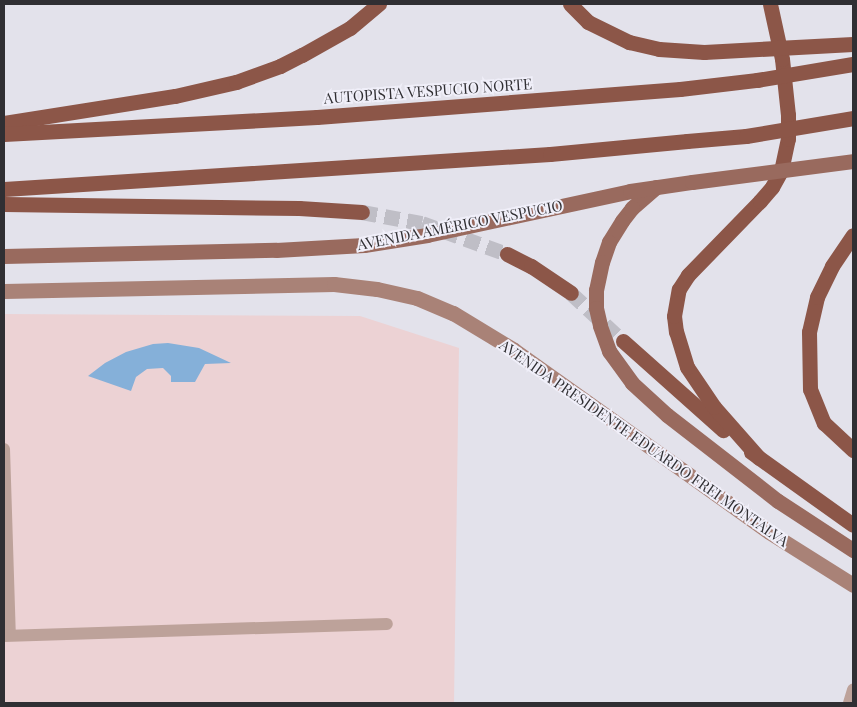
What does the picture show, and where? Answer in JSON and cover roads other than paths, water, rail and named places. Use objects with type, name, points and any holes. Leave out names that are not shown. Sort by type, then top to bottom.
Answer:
[{"type":"highway","points":[[4,123],[175,96],[243,79],[280,66],[326,42],[350,28],[379,4]]},
{"type":"highway","points":[[570,4],[588,22],[629,42],[659,49],[704,52],[853,44]]},
{"type":"highway","points":[[759,458],[714,407],[691,374],[681,349],[674,316],[679,289],[688,275],[772,188],[781,171],[788,139],[788,116],[782,59],[770,4]]},
{"type":"highway","name":"AUTOPISTA VESPUCIO NORTE","points":[[4,134],[317,117],[680,89],[776,77],[853,64]]},
{"type":"highway","points":[[4,189],[550,154],[764,133],[853,118]]},
{"type":"highway","points":[[4,204],[299,208],[362,212]]},
{"type":"highway","points":[[853,235],[824,280],[815,306],[808,351],[810,389],[824,423],[853,450]]},
{"type":"highway","points":[[507,254],[531,266],[571,293]]},
{"type":"highway","points":[[624,341],[695,406],[759,458],[853,525]]},
{"type":"main road","name":"AVENIDA AMÉRICO VESPUCIO","points":[[4,256],[355,246],[427,235],[657,187],[853,161]]},
{"type":"main road","points":[[657,187],[632,208],[622,221],[609,242],[602,262],[596,290],[596,308],[609,351],[644,396],[674,421],[778,501],[853,550]]},
{"type":"main road","name":"AVENIDA PRESIDENTE EDUARDO FREI MONTALVA","points":[[4,291],[334,284],[398,293],[434,305],[471,323],[514,350],[769,532],[853,585]]},
{"type":"lane","points":[[4,449],[7,635],[388,624]]},
{"type":"lane","points":[[849,703],[853,690]]},
{"type":"water","points":[[168,343],[199,348],[231,363],[205,364],[195,382],[171,382],[171,376],[163,368],[147,369],[136,377],[131,391],[88,376],[105,363],[126,352],[153,344]]},
{"type":"tunnel","points":[[362,212],[422,223],[507,254]]},
{"type":"tunnel","points":[[571,293],[623,341]]}]
